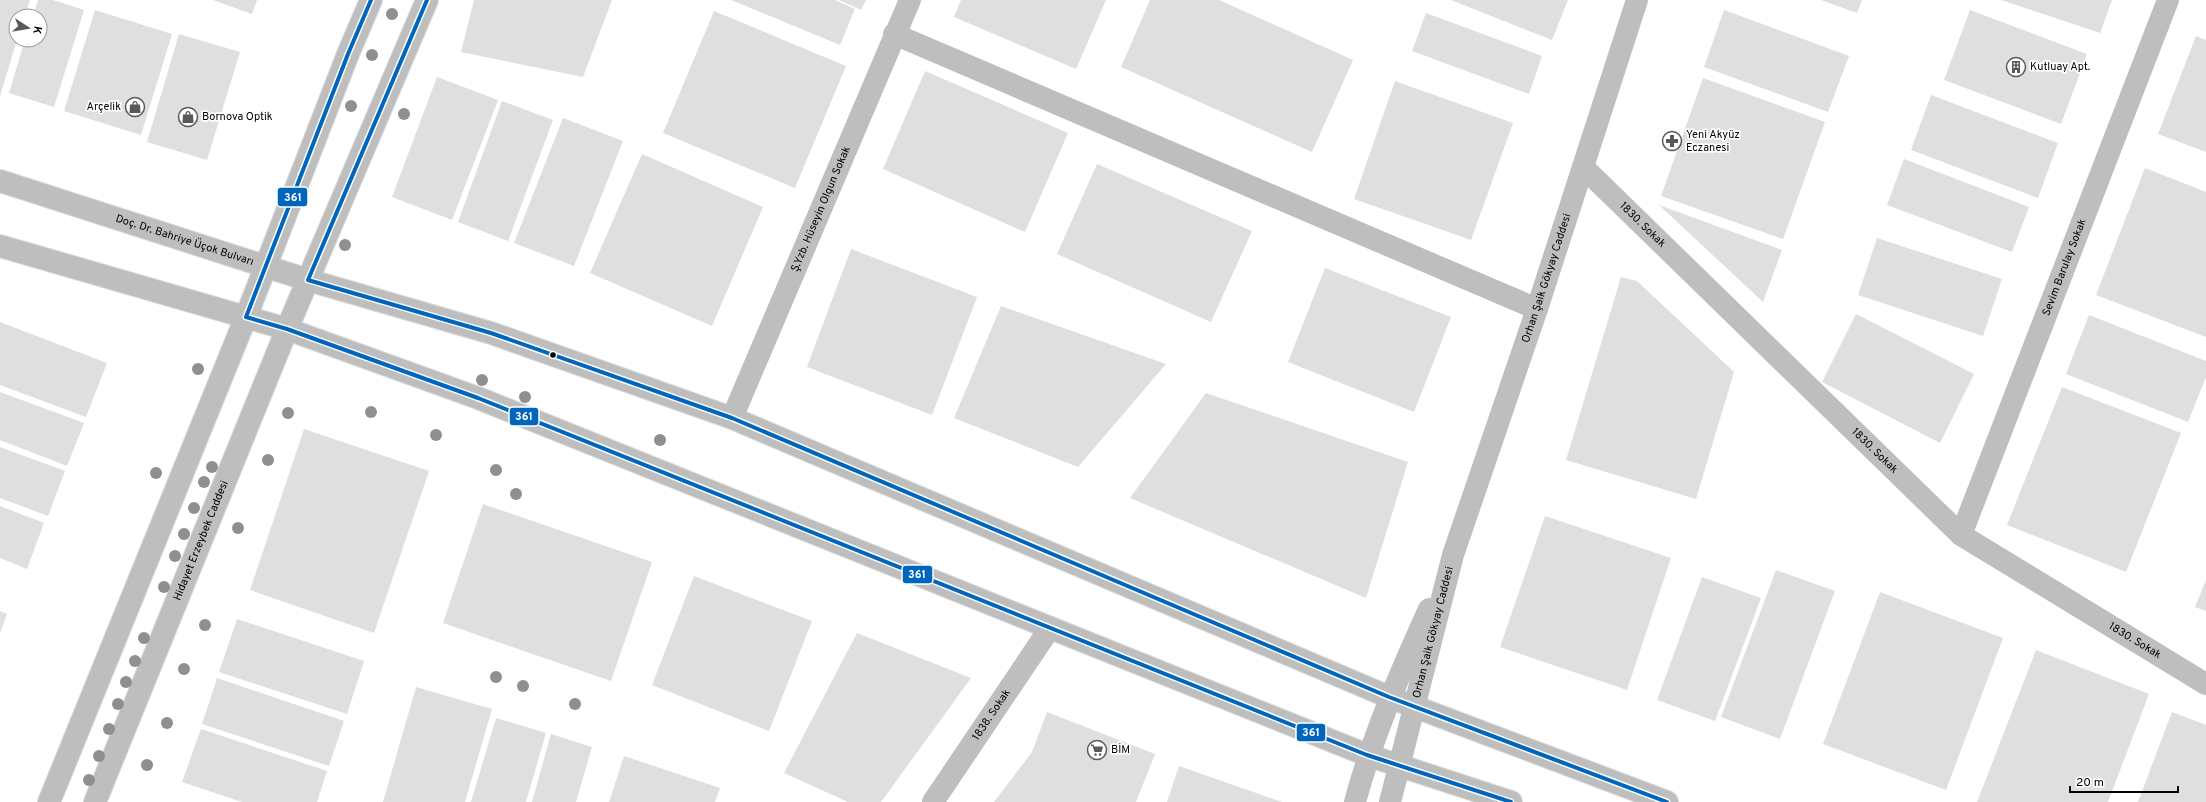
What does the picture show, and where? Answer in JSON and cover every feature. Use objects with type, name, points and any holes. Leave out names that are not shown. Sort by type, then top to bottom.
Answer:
[{"type":"main road","points":[[49,802],[246,317],[348,54],[371,0]]},
{"type":"main road","name":"Hidayet Erzeybek Caddesi","points":[[95,802],[287,329],[427,0]]},
{"type":"main road","name":"Ş.Yzb. Hüseyin Olgun Sokak","points":[[732,418],[894,34],[910,0]]},
{"type":"main road","name":"Orhan Şaik Gökyay Caddesi","points":[[1390,802],[1453,556],[1537,309],[1637,0]]},
{"type":"main road","name":"Sevim Barulay Sokak","points":[[1961,535],[2168,0]]},
{"type":"main road","points":[[894,34],[1537,309]]},
{"type":"main road","name":"1830. Sokak","points":[[1583,167],[1961,535],[2206,684]]},
{"type":"main road","name":"Doç. Dr. Bahriye Üçok Bulvarı","points":[[0,181],[308,280],[491,333],[732,418],[1389,697],[1667,802]]},
{"type":"main road","points":[[0,246],[287,329],[478,398],[1368,755],[1511,802]]},
{"type":"main road","name":"Orhan Şaik Gökyay Caddesi","points":[[1355,802],[1368,755],[1389,697],[1453,556]]},
{"type":"main road","name":"1838. Sokak","points":[[933,802],[1050,628]]},
{"type":"building","points":[[0,0],[30,0],[28,8],[8,8],[8,48],[15,48],[0,96]]},
{"type":"building","points":[[38,0],[53,0],[84,10],[54,107],[9,93],[23,48],[48,48],[48,8],[36,8]]},
{"type":"building","points":[[213,0],[257,0],[252,14]]},
{"type":"building","points":[[474,0],[612,0],[583,77],[461,52]]},
{"type":"building","points":[[731,0],[835,0],[855,9],[840,45]]},
{"type":"building","points":[[839,0],[866,0],[861,10]]},
{"type":"building","points":[[961,0],[1106,0],[1076,69],[954,17]]},
{"type":"building","points":[[1150,0],[1219,0],[1353,60],[1312,152],[1121,67]]},
{"type":"building","points":[[1451,0],[1568,0],[1552,40]]},
{"type":"building","points":[[1821,0],[1862,0],[1857,13]]},
{"type":"building","points":[[2001,0],[2112,0],[2100,33]]},
{"type":"building","points":[[95,10],[172,34],[141,135],[64,111]]},
{"type":"building","points":[[1724,10],[1849,56],[1828,112],[1704,67]]},
{"type":"building","name":"Kutluay Apt.","points":[[1970,10],[2087,54],[2061,124],[1944,80]]},
{"type":"building","points":[[714,11],[846,66],[795,188],[663,133]]},
{"type":"building","points":[[1426,13],[1542,56],[1529,94],[1412,51]]},
{"type":"building","points":[[179,34],[240,52],[207,160],[147,142]]},
{"type":"building","points":[[2196,36],[2206,40],[2206,152],[2158,134]]},
{"type":"building","points":[[925,71],[1068,133],[1025,232],[883,169]]},
{"type":"building","points":[[437,77],[498,100],[452,220],[392,197]]},
{"type":"building","points":[[1703,78],[1825,122],[1783,239],[1661,196]]},
{"type":"building","points":[[1395,81],[1513,123],[1471,240],[1354,199]]},
{"type":"building","points":[[1931,95],[2058,143],[2038,198],[1911,150]]},
{"type":"building","points":[[502,101],[553,120],[508,241],[458,222]]},
{"type":"building","points":[[563,118],[623,141],[574,266],[514,243]]},
{"type":"building","points":[[642,154],[763,207],[712,326],[590,273]]},
{"type":"building","points":[[1904,159],[2029,207],[2012,252],[1887,205]]},
{"type":"building","points":[[1097,164],[1252,231],[1211,322],[1057,254]]},
{"type":"building","points":[[2145,168],[2206,192],[2206,337],[2096,295]]},
{"type":"building","points":[[1659,205],[1782,250],[1763,302]]},
{"type":"building","points":[[1877,238],[2002,279],[1983,336],[1858,295]]},
{"type":"building","points":[[851,249],[977,297],[932,415],[807,367]]},
{"type":"building","points":[[1325,268],[1451,317],[1414,412],[1288,362]]},
{"type":"building","points":[[1621,277],[1637,281],[1734,372],[1696,499],[1566,460]]},
{"type":"building","points":[[1001,306],[1166,364],[1078,467],[954,418]]},
{"type":"building","points":[[1856,314],[1974,374],[1940,443],[1822,382]]},
{"type":"building","points":[[2089,315],[2206,361],[2206,377],[2188,422],[2066,374]]},
{"type":"building","points":[[0,322],[107,363],[86,417],[0,385]]},
{"type":"building","points":[[2062,387],[2181,433],[2126,572],[2007,525]]},
{"type":"building","points":[[0,392],[84,423],[67,466],[0,440]]},
{"type":"building","points":[[1206,393],[1408,462],[1366,598],[1130,498]]},
{"type":"building","points":[[304,429],[429,471],[374,633],[250,590]]},
{"type":"building","points":[[0,447],[65,471],[48,516],[0,498]]},
{"type":"building","points":[[483,504],[652,562],[611,681],[443,623]]},
{"type":"building","points":[[0,506],[44,523],[27,569],[0,558]]},
{"type":"building","points":[[1545,516],[1671,558],[1627,690],[1500,647]]},
{"type":"building","points":[[1776,570],[1835,591],[1780,739],[1721,717]]},
{"type":"building","points":[[694,576],[812,621],[769,731],[652,685]]},
{"type":"building","points":[[1702,577],[1761,598],[1715,721],[1657,700]]},
{"type":"building","points":[[2206,580],[2206,611],[2195,607]]},
{"type":"building","points":[[1880,592],[2003,638],[1946,790],[1823,744]]},
{"type":"building","points":[[0,611],[7,614],[0,633]]},
{"type":"building","points":[[237,619],[364,661],[347,714],[219,672]]},
{"type":"building","points":[[857,633],[971,678],[881,802],[848,802],[784,773]]},
{"type":"building","points":[[2036,650],[2149,694],[2108,802],[1977,802]]},
{"type":"building","points":[[217,678],[344,721],[329,766],[202,724]]},
{"type":"building","points":[[416,687],[492,709],[465,802],[383,802]]},
{"type":"building","points":[[1047,712],[1155,754],[1136,802],[994,802],[1032,752]]},
{"type":"building","points":[[2172,712],[2206,725],[2206,802],[2138,802]]},
{"type":"building","points":[[496,718],[546,733],[526,802],[471,802]]},
{"type":"building","points":[[201,729],[327,771],[317,802],[242,802],[182,782]]},
{"type":"building","points":[[551,734],[592,747],[576,802],[532,802]]},
{"type":"building","points":[[624,756],[720,788],[715,802],[609,802]]},
{"type":"building","points":[[1179,766],[1282,802],[1167,802]]},
{"type":"transit line","name":"361","points":[[371,0],[348,54],[246,317],[287,329],[478,398],[1367,755],[1511,802]]},
{"type":"transit line","name":"361","points":[[427,0],[308,280],[491,333],[732,418],[1389,697],[1667,802]]},
{"type":"place","name":"Kutluay Apt.","points":[[2016,67]]},
{"type":"place","name":"Arçelik","points":[[135,107]]},
{"type":"place","name":"Bornova Optik","points":[[188,117]]},
{"type":"place","name":"Yeni Akyüz Eczanesi","points":[[1672,141]]},
{"type":"place","name":"BİM","points":[[1097,750]]}]
